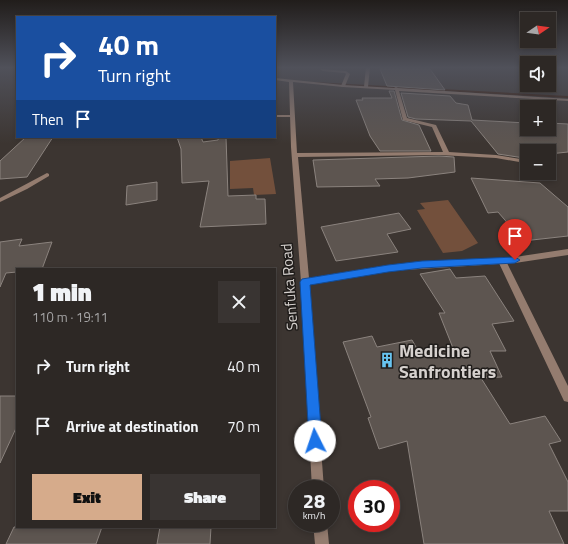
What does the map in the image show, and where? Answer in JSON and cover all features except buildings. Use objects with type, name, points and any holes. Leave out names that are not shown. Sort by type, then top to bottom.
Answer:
[{"type":"street","name":"Senfuka Road","points":[[292,92],[317,480]]},
{"type":"street","points":[[397,92],[405,119],[434,126],[446,152]]},
{"type":"street","points":[[459,92],[568,100]]},
{"type":"street","points":[[276,116],[293,116]]},
{"type":"street","points":[[295,155],[336,156],[446,152],[498,156],[520,160]]},
{"type":"street","points":[[0,200],[47,175]]},
{"type":"street","points":[[305,282],[408,266],[502,261],[568,252]]},
{"type":"street","points":[[502,261],[568,397]]},
{"type":"street","points":[[321,532],[322,544]]},
{"type":"shaded area","points":[[270,158],[276,194],[254,195],[253,188],[230,189],[230,161]]},
{"type":"shaded area","points":[[448,200],[478,243],[462,251],[443,253],[417,210],[425,209],[420,203]]},
{"type":"waterway","points":[[485,92],[568,97]]},
{"type":"place","name":"Medicine Sanfrontiers","points":[[387,360]]},
{"type":"route","points":[[315,441],[305,282],[388,268],[515,260]]}]
